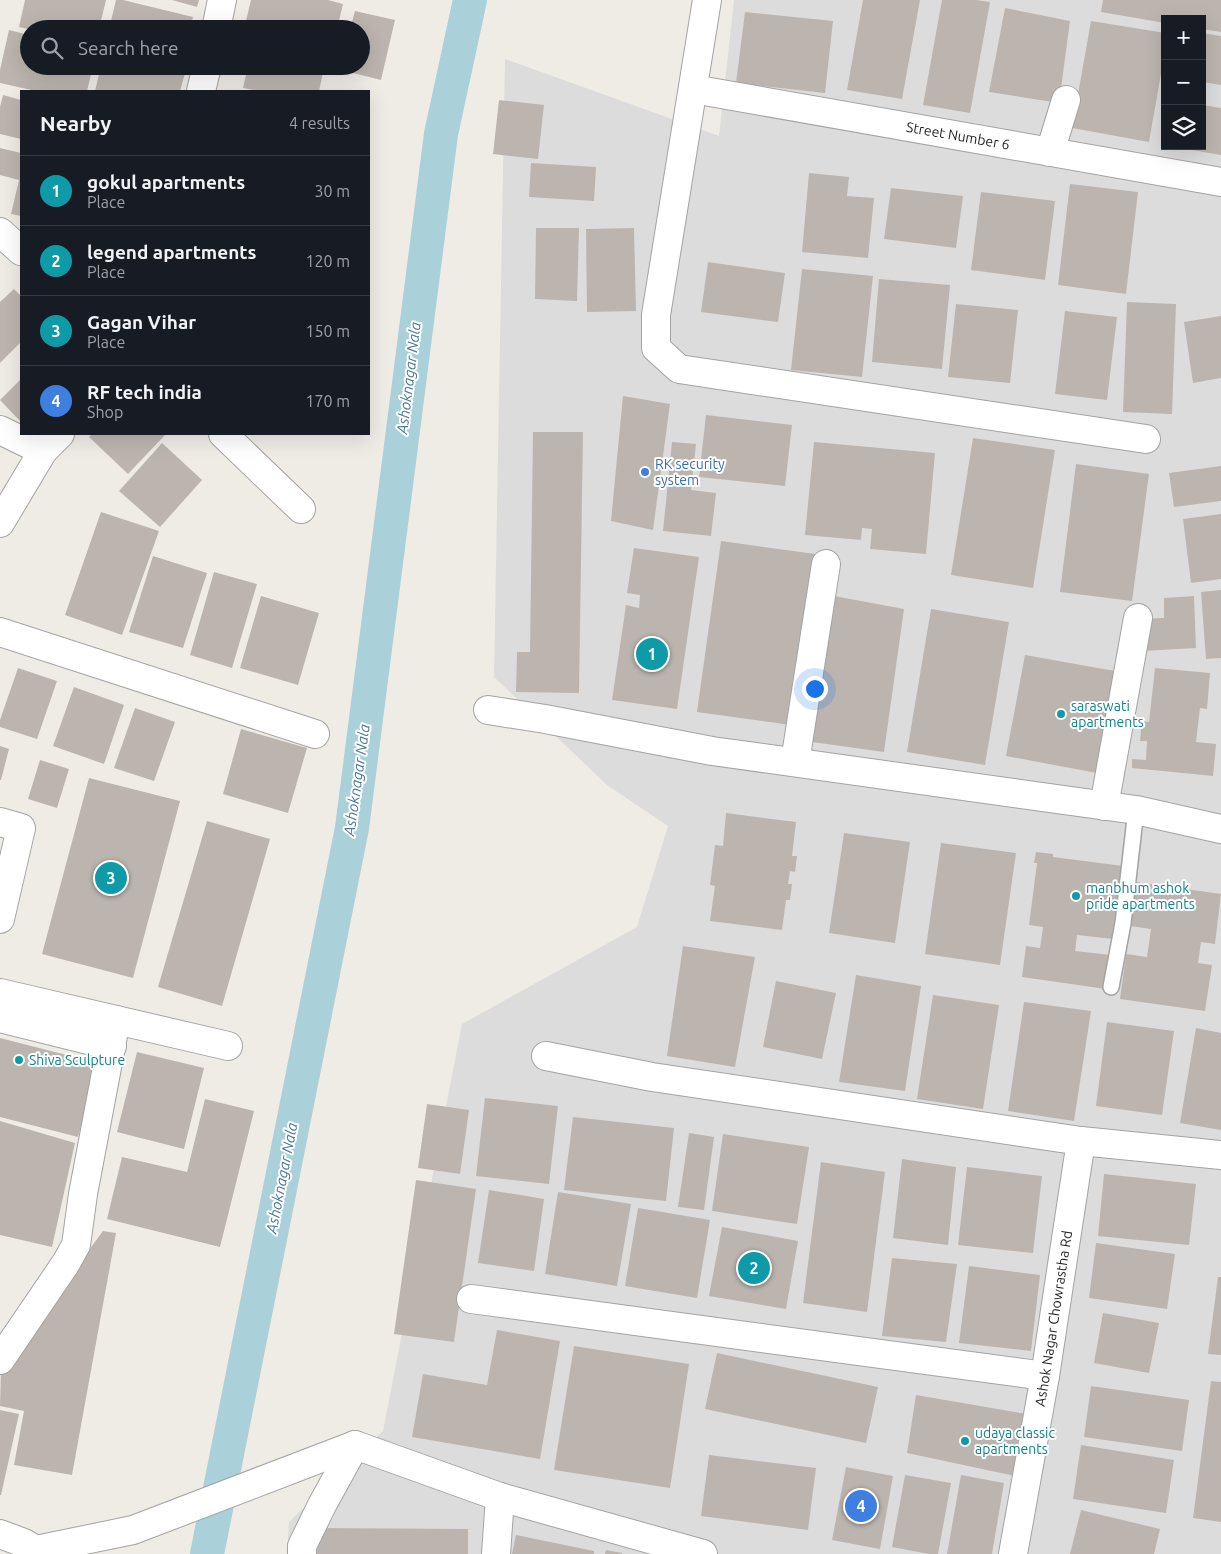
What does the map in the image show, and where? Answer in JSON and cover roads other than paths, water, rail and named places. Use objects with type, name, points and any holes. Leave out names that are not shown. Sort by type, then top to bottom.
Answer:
[{"type":"street","points":[[218,20],[222,0]]},
{"type":"street","points":[[707,0],[656,315],[656,348],[679,369],[1146,439]]},
{"type":"street","points":[[201,90],[205,75]]},
{"type":"street","name":"Street Number 6","points":[[693,90],[1221,182]]},
{"type":"street","points":[[1050,152],[1066,100]]},
{"type":"street","points":[[0,232],[20,250]]},
{"type":"street","points":[[0,430],[20,435]]},
{"type":"street","points":[[0,523],[51,442],[21,435]]},
{"type":"street","points":[[224,435],[301,509]]},
{"type":"street","points":[[795,762],[826,564]]},
{"type":"street","points":[[1104,806],[1138,618]]},
{"type":"street","points":[[0,632],[315,734]]},
{"type":"street","points":[[488,710],[712,751],[1136,810],[1221,829]]},
{"type":"street","points":[[0,822],[21,828],[0,919]]},
{"type":"street","points":[[0,993],[114,1033]]},
{"type":"street","points":[[0,1018],[228,1046]]},
{"type":"street","points":[[0,1360],[66,1263],[76,1245],[83,1194],[114,1033]]},
{"type":"street","points":[[546,1056],[652,1077],[1081,1141],[1221,1155]]},
{"type":"street","name":"Ashok Nagar Chowrastha Rd","points":[[1014,1554],[1046,1376],[1081,1141]]},
{"type":"street","points":[[471,1299],[1046,1376]]},
{"type":"street","points":[[302,1554],[302,1546],[355,1445]]},
{"type":"street","points":[[0,1534],[24,1543],[37,1552],[133,1530],[355,1445],[500,1497],[704,1554]]},
{"type":"street","points":[[496,1554],[500,1497]]},
{"type":"lane","points":[[1111,988],[1123,923],[1136,810]]},
{"type":"waterway","name":"Ashoknagar Nala","points":[[207,1554],[352,828],[441,134],[470,0]]},
{"type":"place","name":"RK security system","points":[[645,472]]},
{"type":"place","name":"gokul apartments","points":[[652,654]]},
{"type":"place","name":"saraswati apartments","points":[[1061,714]]},
{"type":"place","name":"Gagan Vihar","points":[[111,878]]},
{"type":"place","name":"manbhum ashok pride apartments","points":[[1076,896]]},
{"type":"place","name":"Shiva Sculpture","points":[[19,1060]]},
{"type":"place","name":"legend apartments","points":[[754,1268]]},
{"type":"place","name":"udaya classic apartments","points":[[965,1441]]},
{"type":"place","name":"RF tech india","points":[[861,1506]]}]
